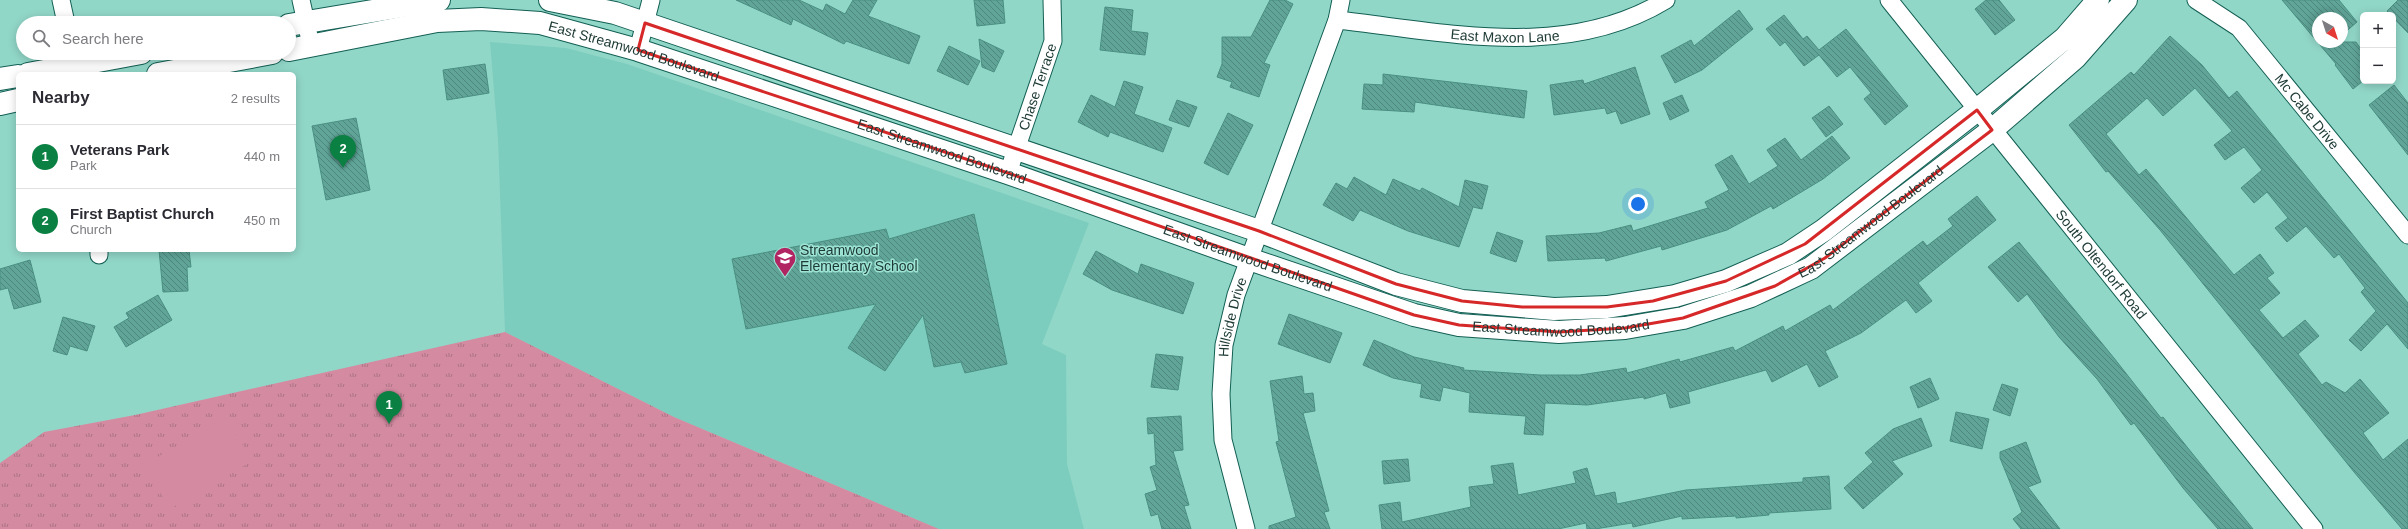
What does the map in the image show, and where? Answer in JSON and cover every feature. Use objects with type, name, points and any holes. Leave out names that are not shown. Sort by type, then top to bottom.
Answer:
[{"type":"street","points":[[62,0],[65,16]]},
{"type":"street","points":[[301,0],[298,24],[311,46]]},
{"type":"street","points":[[298,24],[439,0]]},
{"type":"street","name":"East Streamwood Boulevard","points":[[550,0],[598,8],[645,23],[1259,231],[1396,284],[1462,300],[1554,309],[1607,308],[1653,301],[1726,281],[1771,262],[1805,244],[1977,110],[2065,38],[2098,0]]},
{"type":"street","points":[[638,50],[651,0]]},
{"type":"street","name":"Chase Terrace","points":[[1008,172],[1053,41],[1052,0]]},
{"type":"street","name":"Hillside Drive","points":[[1246,529],[1223,440],[1222,394],[1224,345],[1236,294],[1337,20],[1341,0]]},
{"type":"street","name":"East Maxon Lane","points":[[1337,20],[1479,36],[1549,38],[1576,34],[1618,24],[1666,0]]},
{"type":"street","name":"South Oltendorf Road","points":[[1890,0],[1992,130],[2314,529]]},
{"type":"street","name":"East Streamwood Boulevard","points":[[296,49],[437,21],[480,19],[540,23],[638,50],[1008,172],[1249,259],[1414,314],[1459,326],[1559,332],[1625,328],[1655,323],[1730,304],[1775,286],[1810,268],[1992,130],[2075,58],[2126,0]]},
{"type":"street","name":"Mc Cabe Drive","points":[[2196,0],[2239,28],[2408,235]]},
{"type":"street","points":[[37,72],[98,60]]},
{"type":"street","points":[[169,72],[234,60]]},
{"type":"street","points":[[0,79],[16,76]]},
{"type":"street","points":[[0,104],[16,100]]},
{"type":"highlighted area","points":[[645,23],[1259,231],[1396,284],[1462,301],[1522,307],[1607,307],[1653,301],[1726,281],[1805,244],[1977,110],[1992,130],[1825,258],[1775,286],[1683,318],[1625,328],[1559,332],[1459,325],[1414,315],[1008,173],[638,50]]},
{"type":"shaded area","name":"Streamwood Elementary School","points":[[490,42],[566,48],[627,64],[1089,223],[1042,344],[1066,355],[1067,464],[1084,529],[939,529],[674,417],[505,332],[498,139]]},
{"type":"green space","points":[[505,332],[674,417],[939,529],[0,529],[0,463],[44,432],[135,415]]},
{"type":"green space","points":[[226,417],[252,461],[170,509],[144,465]]},
{"type":"building","points":[[736,0],[799,0],[823,11],[826,4],[845,14],[853,0],[877,0],[868,16],[920,36],[909,64],[846,41],[844,44],[793,19],[791,25]]},
{"type":"building","points":[[974,0],[1003,0],[1005,23],[977,26]]},
{"type":"building","points":[[1270,0],[1285,0],[1293,4],[1264,63],[1270,65],[1259,97],[1230,87],[1232,82],[1217,77],[1222,64],[1222,37],[1251,37]]},
{"type":"building","points":[[1986,0],[1999,0],[2015,20],[1995,35],[1975,9]]},
{"type":"building","points":[[2282,0],[2339,0],[2357,22],[2348,30],[2348,12],[2312,12],[2312,36]]},
{"type":"building","points":[[2398,0],[2408,0],[2408,33],[2396,20],[2396,12],[2387,11]]},
{"type":"building","points":[[1105,7],[1133,10],[1131,31],[1148,33],[1145,55],[1100,50]]},
{"type":"building","points":[[1739,10],[1753,29],[1702,70],[1675,83],[1661,56],[1691,40],[1694,46]]},
{"type":"building","points":[[1784,15],[1803,39],[1807,36],[1819,50],[1846,29],[1908,106],[1885,125],[1864,99],[1871,93],[1850,67],[1837,77],[1819,55],[1804,66],[1785,42],[1780,46],[1766,29]]},
{"type":"building","points":[[2170,36],[2202,65],[2229,98],[2237,91],[2408,303],[2408,349],[2387,324],[2361,351],[2349,340],[2376,311],[2361,292],[2365,288],[2339,254],[2334,258],[2306,226],[2287,242],[2275,228],[2288,218],[2267,192],[2254,203],[2241,188],[2262,170],[2244,147],[2225,160],[2214,145],[2232,131],[2195,88],[2163,116],[2147,98],[2106,134],[2139,175],[2146,169],[2234,275],[2260,254],[2274,273],[2267,278],[2280,293],[2259,310],[2283,338],[2305,320],[2319,336],[2298,354],[2322,385],[2326,382],[2345,393],[2360,379],[2389,413],[2363,433],[2383,460],[2408,439],[2408,529],[2402,529],[2354,472],[2160,230],[2108,171],[2106,172],[2069,125],[2131,72],[2134,75]]},
{"type":"building","points":[[979,39],[1004,51],[994,72],[982,67]]},
{"type":"building","points":[[2348,42],[2356,42],[2360,48],[2360,83],[2353,89],[2335,65],[2336,64],[2322,48],[2348,48]]},
{"type":"building","points":[[949,46],[980,61],[968,85],[937,71]]},
{"type":"building","points":[[485,64],[489,93],[447,100],[443,70]]},
{"type":"building","points":[[1635,67],[1650,114],[1621,124],[1616,111],[1607,114],[1605,108],[1554,115],[1550,85],[1583,80],[1584,84]]},
{"type":"building","points":[[1383,74],[1527,91],[1524,118],[1415,102],[1414,112],[1362,109],[1364,84],[1383,85]]},
{"type":"building","points":[[1124,81],[1143,87],[1134,114],[1172,128],[1163,152],[1110,132],[1108,137],[1078,122],[1091,95],[1115,107]]},
{"type":"building","points":[[2394,85],[2408,103],[2408,155],[2369,105]]},
{"type":"building","points":[[1682,95],[1689,111],[1670,120],[1663,103]]},
{"type":"building","points":[[1177,100],[1197,107],[1189,127],[1169,120]]},
{"type":"building","points":[[1829,106],[1843,124],[1826,137],[1812,118]]},
{"type":"building","points":[[1228,113],[1253,125],[1228,175],[1204,163]]},
{"type":"building","points":[[356,118],[370,190],[326,200],[312,126]]},
{"type":"building","points":[[1832,136],[1850,158],[1823,179],[1773,209],[1771,206],[1727,230],[1662,250],[1661,246],[1606,261],[1605,258],[1548,261],[1546,236],[1599,233],[1631,225],[1633,231],[1708,208],[1705,202],[1729,190],[1715,165],[1732,155],[1749,184],[1778,166],[1767,150],[1785,138],[1801,160]]},
{"type":"building","points":[[1354,177],[1386,195],[1393,179],[1420,191],[1422,188],[1459,207],[1465,180],[1488,186],[1482,209],[1473,207],[1459,247],[1408,231],[1360,210],[1353,221],[1323,205],[1336,183],[1347,189]]},
{"type":"building","points":[[1977,196],[1996,220],[1918,283],[1932,301],[1916,313],[1906,300],[1861,333],[1825,351],[1838,377],[1819,387],[1807,364],[1772,382],[1766,370],[1688,392],[1690,403],[1670,408],[1666,393],[1644,399],[1644,397],[1587,405],[1545,403],[1543,435],[1524,434],[1526,416],[1469,412],[1470,393],[1443,387],[1440,401],[1420,397],[1422,384],[1393,378],[1363,365],[1374,340],[1414,357],[1464,368],[1463,370],[1540,375],[1580,375],[1626,368],[1627,373],[1679,359],[1680,362],[1733,347],[1735,351],[1783,326],[1785,331],[1830,305],[1833,310],[1923,241],[1927,246],[1953,226],[1948,219]]},
{"type":"building","points":[[974,214],[1007,364],[965,373],[961,362],[934,367],[923,315],[885,371],[848,348],[876,304],[746,329],[732,259],[886,229],[889,239]]},
{"type":"building","points":[[1497,232],[1523,241],[1516,262],[1490,253]]},
{"type":"building","points":[[2019,242],[2253,529],[2218,529],[2183,488],[2134,423],[2131,425],[2097,379],[2059,337],[2027,294],[2018,302],[1988,267]]},
{"type":"building","points":[[1096,251],[1138,274],[1141,264],[1194,283],[1183,314],[1112,290],[1083,274]]},
{"type":"building","points":[[159,252],[189,252],[191,267],[187,267],[188,291],[163,292]]},
{"type":"building","points":[[30,260],[41,302],[14,309],[8,288],[0,290],[0,269]]},
{"type":"building","points":[[158,295],[172,320],[126,347],[114,327],[129,318],[126,313]]},
{"type":"building","points":[[1289,314],[1342,333],[1330,363],[1278,344]]},
{"type":"building","points":[[63,317],[95,326],[87,351],[70,346],[67,355],[53,351]]},
{"type":"building","points":[[1156,354],[1183,357],[1178,390],[1151,387]]},
{"type":"building","points":[[1302,376],[1304,394],[1313,393],[1315,411],[1303,413],[1329,511],[1324,512],[1330,529],[1269,529],[1269,526],[1296,517],[1276,442],[1279,441],[1270,381]]},
{"type":"building","points":[[1930,378],[1939,399],[1918,408],[1910,387]]},
{"type":"building","points":[[2002,384],[2018,389],[2010,416],[1993,410]]},
{"type":"building","points":[[1956,412],[1989,419],[1982,449],[1950,441]]},
{"type":"building","points":[[1181,416],[1183,450],[1173,451],[1189,505],[1184,506],[1191,529],[1162,529],[1158,514],[1151,516],[1145,494],[1157,490],[1150,467],[1156,465],[1154,433],[1148,434],[1147,418]]},
{"type":"building","points":[[1921,418],[1932,446],[1892,461],[1903,474],[1863,509],[1844,488],[1873,462],[1865,453],[1893,429]]},
{"type":"building","points":[[2026,442],[2041,482],[2028,487],[2060,529],[2021,529],[2013,519],[2022,512],[2000,458],[2000,452]]},
{"type":"building","points":[[1408,459],[1410,481],[1384,484],[1382,461]]},
{"type":"building","points":[[1513,463],[1518,495],[1576,483],[1573,472],[1587,468],[1595,496],[1615,492],[1617,504],[1686,490],[1803,482],[1803,478],[1829,476],[1831,509],[1769,513],[1769,515],[1736,518],[1736,516],[1682,519],[1682,516],[1633,527],[1632,523],[1595,529],[1587,529],[1586,523],[1558,529],[1382,529],[1379,505],[1400,502],[1402,522],[1471,507],[1469,487],[1494,484],[1491,466]]},
{"type":"place","name":"First Baptist Church","points":[[343,168]]},
{"type":"place","name":"Streamwood Elementary School","points":[[785,278]]},
{"type":"place","name":"Veterans Park","points":[[389,424]]}]
